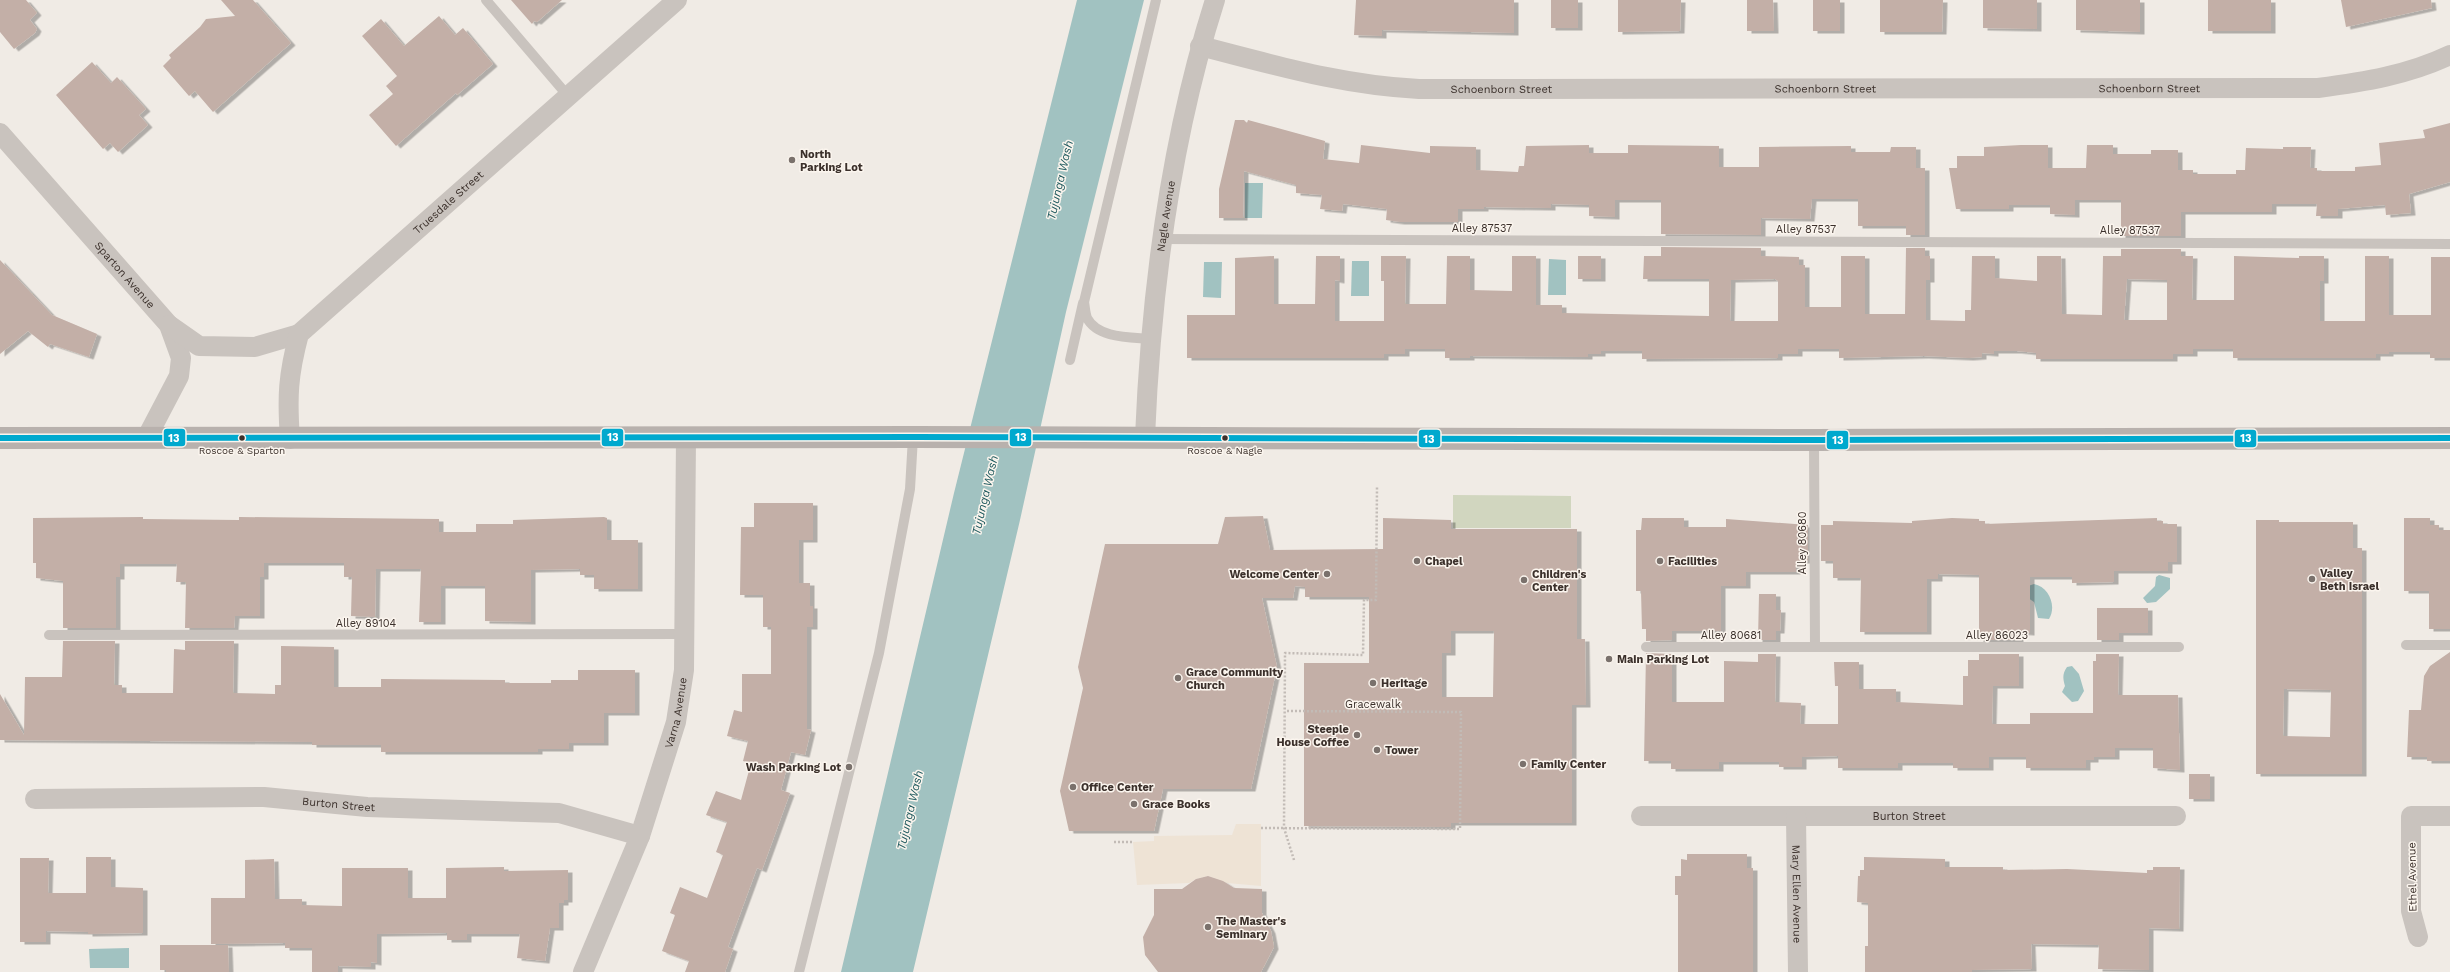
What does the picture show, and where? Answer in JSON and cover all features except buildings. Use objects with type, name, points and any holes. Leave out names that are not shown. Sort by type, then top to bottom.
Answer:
[{"type":"main road","points":[[0,438],[147,437],[290,439],[1144,437],[1814,440],[2450,438]]},
{"type":"street","name":"Truesdale Street","points":[[299,334],[677,0]]},
{"type":"street","name":"Nagle Avenue","points":[[1144,437],[1162,239],[1180,125],[1200,46],[1215,0]]},
{"type":"street","name":"Schoenborn Street","points":[[1200,46],[1336,81],[1378,87],[1418,89],[2318,88],[2371,81],[2427,66],[2450,55]]},
{"type":"street","name":"Sparton Avenue","points":[[0,133],[169,325],[181,358],[179,376],[147,437]]},
{"type":"street","points":[[169,325],[199,346],[255,347],[299,334]]},
{"type":"street","points":[[290,439],[287,396],[290,367],[299,334]]},
{"type":"street","name":"Varna Avenue","points":[[583,972],[640,836],[676,722],[684,670],[686,438]]},
{"type":"street","name":"Burton Street","points":[[35,799],[264,797],[367,807],[559,812],[640,836]]},
{"type":"street","name":"Burton Street","points":[[1641,816],[2176,816]]},
{"type":"street","name":"Mary Ellen Avenue","points":[[1796,816],[1798,972]]},
{"type":"street","name":"Ethel Avenue","points":[[2418,938],[2411,911],[2411,816],[2450,816]]},
{"type":"lane","points":[[486,0],[568,96]]},
{"type":"lane","points":[[1070,360],[1156,0]]},
{"type":"lane","name":"Alley 87537","points":[[1162,239],[2450,244]]},
{"type":"lane","points":[[1084,302],[1088,318],[1099,329],[1113,335],[1152,339]]},
{"type":"lane","points":[[799,972],[879,653],[910,489],[923,437]]},
{"type":"lane","name":"Alley 80680","points":[[1814,440],[1815,647]]},
{"type":"lane","name":"Alley 89104","points":[[49,636],[684,634]]},
{"type":"lane","points":[[2406,645],[2450,645]]},
{"type":"lane","name":"Alley 80681","points":[[1646,647],[1815,647]]},
{"type":"lane","name":"Alley 86023","points":[[1815,647],[2179,647]]},
{"type":"path","points":[[1294,860],[1284,828],[1285,653],[1363,655],[1364,600],[1376,600],[1377,487]]},
{"type":"path","name":"Gracewalk","points":[[1284,828],[1460,829],[1460,712],[1285,712]]},
{"type":"path","points":[[1261,828],[1284,828]]},
{"type":"path","points":[[1114,842],[1133,842]]},
{"type":"green space","points":[[1453,495],[1571,496],[1571,528],[1453,528]]},
{"type":"shaded area","points":[[1236,824],[1261,824],[1261,886],[1227,883],[1208,876],[1196,879],[1189,883],[1137,885],[1133,842],[1154,841],[1154,836],[1232,835]]},
{"type":"water","name":"Tujunga Wash","points":[[1077,0],[1144,0],[1066,312],[1020,520],[913,972],[841,972],[954,493]]},
{"type":"water","points":[[1245,183],[1263,183],[1262,218],[1245,218]]},
{"type":"water","points":[[1549,259],[1566,260],[1566,295],[1548,295]]},
{"type":"water","points":[[1352,261],[1369,261],[1369,296],[1351,296]]},
{"type":"water","points":[[1204,262],[1222,262],[1221,298],[1203,297]]},
{"type":"water","points":[[2159,575],[2170,578],[2170,589],[2156,602],[2147,603],[2143,598],[2155,586],[2156,577]]},
{"type":"water","points":[[2034,584],[2044,589],[2050,598],[2052,608],[2049,619],[2038,618],[2034,602],[2028,598],[2028,586]]},
{"type":"water","points":[[2072,666],[2079,674],[2084,691],[2078,701],[2072,702],[2062,692],[2065,686],[2063,679],[2064,672],[2067,667]]},
{"type":"water","points":[[129,948],[129,968],[90,968],[89,949]]},
{"type":"transit line","name":"13","points":[[0,438],[913,437],[1814,440],[2450,438]]},
{"type":"place","name":"North Parking Lot","points":[[792,160]]},
{"type":"place","name":"Roscoe & Sparton","points":[[242,438]]},
{"type":"place","name":"Roscoe & Nagle","points":[[1225,438]]},
{"type":"place","name":"Chapel","points":[[1417,561]]},
{"type":"place","name":"Facilities","points":[[1660,561]]},
{"type":"place","name":"Welcome Center","points":[[1327,574]]},
{"type":"place","name":"Valley Beth Israel","points":[[2312,579]]},
{"type":"place","name":"Children's Center","points":[[1524,580]]},
{"type":"place","name":"Main Parking Lot","points":[[1609,659]]},
{"type":"place","name":"Grace Community Church","points":[[1178,678]]},
{"type":"place","name":"Heritage","points":[[1373,683]]},
{"type":"place","name":"Steeple House Coffee","points":[[1357,735]]},
{"type":"place","name":"Tower","points":[[1377,750]]},
{"type":"place","name":"Family Center","points":[[1523,764]]},
{"type":"place","name":"Wash Parking Lot","points":[[849,767]]},
{"type":"place","name":"Office Center","points":[[1073,787]]},
{"type":"place","name":"Grace Books","points":[[1134,804]]},
{"type":"place","name":"The Master's Seminary","points":[[1208,927]]}]
